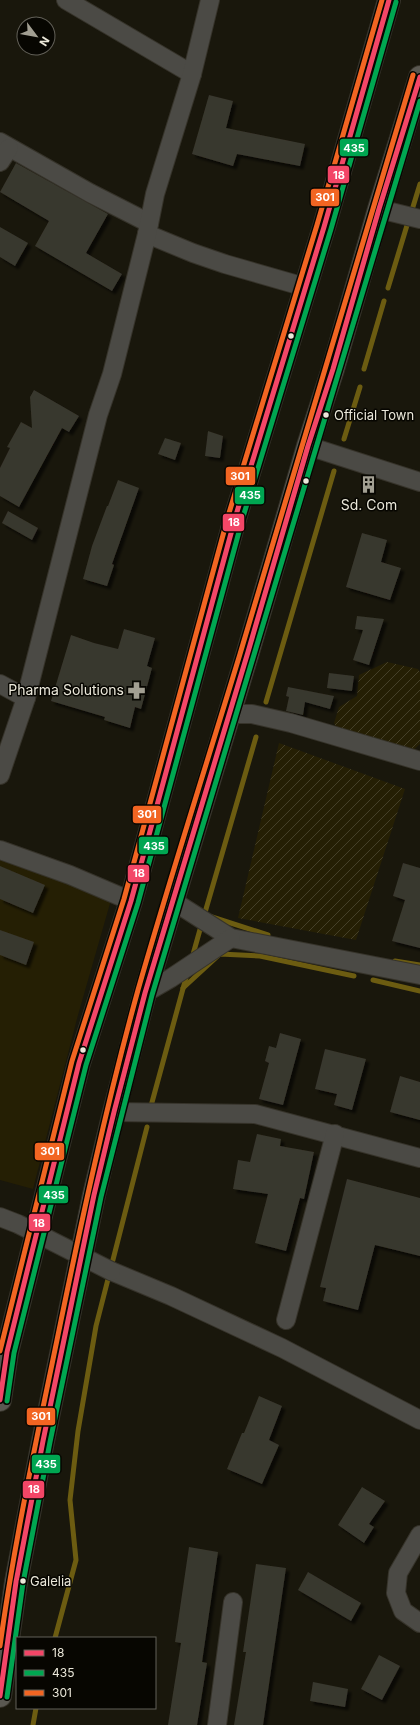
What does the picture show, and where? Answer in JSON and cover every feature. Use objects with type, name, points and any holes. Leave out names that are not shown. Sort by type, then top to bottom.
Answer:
[{"type":"highway","points":[[0,1400],[7,1352],[79,1063],[131,901],[236,515],[324,227],[390,0]]},
{"type":"highway","points":[[0,1696],[16,1582],[41,1449],[94,1195],[114,1112],[145,993],[308,446],[333,369],[379,209],[420,77]]},
{"type":"street","points":[[66,0],[192,74]]},
{"type":"street","points":[[0,775],[26,698],[98,415],[112,374],[148,229],[155,194],[192,74],[210,0]]},
{"type":"street","points":[[3,151],[193,253],[305,288]]},
{"type":"street","points":[[379,209],[420,219]]},
{"type":"street","points":[[308,446],[420,482]]},
{"type":"street","points":[[0,684],[26,698]]},
{"type":"street","points":[[229,714],[252,714],[291,723],[420,762]]},
{"type":"street","points":[[0,850],[70,875],[131,901]]},
{"type":"street","points":[[173,901],[231,938],[420,975]]},
{"type":"street","points":[[145,993],[171,978],[231,938]]},
{"type":"street","points":[[114,1112],[255,1114],[335,1134],[420,1158]]},
{"type":"street","points":[[286,1320],[335,1134]]},
{"type":"street","points":[[0,1217],[18,1224],[111,1271],[171,1296],[282,1348],[420,1420]]},
{"type":"street","points":[[420,1535],[398,1573],[396,1593],[403,1612],[420,1623]]},
{"type":"street","points":[[217,1725],[233,1602]]},
{"type":"shaded area","points":[[387,662],[418,669],[420,672],[420,744],[407,756],[342,737],[334,723],[339,707],[357,696],[359,675]]},
{"type":"shaded area","points":[[279,743],[405,789],[356,940],[238,918]]},
{"type":"shaded area","points":[[0,847],[111,900],[78,1015],[33,1189],[0,1180]]},
{"type":"building","points":[[209,95],[233,101],[226,128],[305,144],[300,166],[237,154],[233,166],[192,154]]},
{"type":"building","points":[[16,163],[108,214],[86,253],[122,274],[112,291],[35,246],[49,221],[0,192]]},
{"type":"building","points":[[0,227],[28,243],[15,266],[0,257]]},
{"type":"building","points":[[34,390],[79,416],[69,432],[62,428],[19,507],[0,496],[0,468],[10,448],[7,447],[21,422],[32,428],[30,397]]},
{"type":"building","points":[[208,431],[223,436],[220,458],[205,456]]},
{"type":"building","points":[[165,438],[181,443],[175,460],[158,454]]},
{"type":"building","points":[[118,480],[139,488],[112,564],[114,565],[107,586],[83,579],[92,546]]},
{"type":"building","points":[[8,511],[38,528],[32,540],[2,523]]},
{"type":"building","points":[[362,533],[387,540],[381,562],[401,568],[390,600],[346,587]]},
{"type":"building","points":[[357,616],[384,619],[369,665],[353,660],[363,630],[355,629]]},
{"type":"building","points":[[124,629],[155,638],[147,666],[152,668],[141,709],[135,707],[130,728],[104,720],[105,717],[51,701],[71,635],[118,649]]},
{"type":"building","points":[[329,673],[354,676],[352,691],[327,688]]},
{"type":"building","points":[[288,687],[334,696],[330,709],[305,702],[303,715],[286,711],[289,697],[286,696]]},
{"type":"building","points":[[403,863],[420,868],[420,948],[392,941],[405,900],[393,896]]},
{"type":"building","points":[[0,866],[45,885],[33,913],[0,899]]},
{"type":"building","points":[[0,930],[34,942],[26,965],[0,955]]},
{"type":"building","points":[[280,1033],[301,1039],[283,1105],[259,1099],[269,1063],[265,1061],[269,1046],[276,1048]]},
{"type":"building","points":[[325,1049],[366,1059],[352,1110],[334,1105],[337,1094],[315,1089]]},
{"type":"building","points":[[400,1076],[420,1082],[420,1120],[390,1112]]},
{"type":"building","points":[[257,1134],[281,1139],[280,1146],[314,1152],[304,1199],[300,1198],[286,1251],[255,1243],[268,1194],[233,1189],[238,1160],[250,1162]]},
{"type":"building","points":[[347,1179],[420,1198],[420,1256],[375,1245],[358,1310],[323,1301],[326,1288],[320,1287]]},
{"type":"building","points":[[259,1396],[282,1406],[269,1440],[279,1445],[262,1484],[227,1469]]},
{"type":"building","points":[[362,1487],[385,1501],[369,1524],[374,1527],[364,1543],[338,1525]]},
{"type":"building","points":[[189,1547],[218,1552],[202,1662],[207,1663],[197,1725],[168,1725],[181,1643],[175,1642]]},
{"type":"building","points":[[256,1564],[286,1568],[263,1725],[234,1725],[246,1652],[243,1652]]},
{"type":"building","points":[[308,1572],[361,1603],[351,1621],[298,1590]]},
{"type":"building","points":[[379,1655],[400,1666],[382,1700],[361,1689]]},
{"type":"building","points":[[313,1682],[348,1689],[345,1707],[310,1701]]},
{"type":"waterway","points":[[412,210],[420,184]]},
{"type":"waterway","points":[[388,288],[408,222]]},
{"type":"waterway","points":[[364,369],[384,301]]},
{"type":"waterway","points":[[344,439],[360,387]]},
{"type":"waterway","points":[[266,702],[334,471]]},
{"type":"waterway","points":[[204,916],[256,737]]},
{"type":"waterway","points":[[212,917],[268,935]]},
{"type":"waterway","points":[[192,958],[201,926]]},
{"type":"waterway","points":[[183,988],[220,954],[260,956],[354,976]]},
{"type":"waterway","points":[[395,961],[420,965]]},
{"type":"waterway","points":[[151,1106],[187,974]]},
{"type":"waterway","points":[[373,980],[420,991]]},
{"type":"waterway","points":[[55,1637],[76,1560],[70,1500],[78,1431],[96,1326],[147,1127]]},
{"type":"waterway","points":[[33,1725],[36,1709]]},
{"type":"transit line","name":"301","points":[[0,1351],[72,1061],[124,899],[229,513],[317,225],[382,0]]},
{"type":"transit line","name":"18","points":[[0,1400],[7,1352],[79,1063],[131,901],[236,515],[324,227],[389,0]]},
{"type":"transit line","name":"435","points":[[7,1401],[14,1353],[86,1065],[138,903],[243,517],[331,229],[396,2]]},
{"type":"transit line","name":"301","points":[[0,1646],[19,1531],[41,1416],[85,1208],[126,1034],[163,906],[413,75]]},
{"type":"transit line","name":"18","points":[[0,1696],[16,1582],[43,1441],[94,1195],[114,1112],[145,993],[248,652],[308,446],[333,369],[379,209],[420,77]]},
{"type":"transit line","name":"435","points":[[7,1697],[23,1583],[50,1442],[101,1197],[152,995],[420,101]]},
{"type":"place","name":"Official Town","points":[[326,415]]},
{"type":"place","name":"Sd. Com","points":[[369,485]]},
{"type":"place","name":"Pharma Solutions","points":[[137,690]]},
{"type":"place","name":"Galelia","points":[[23,1581]]}]
